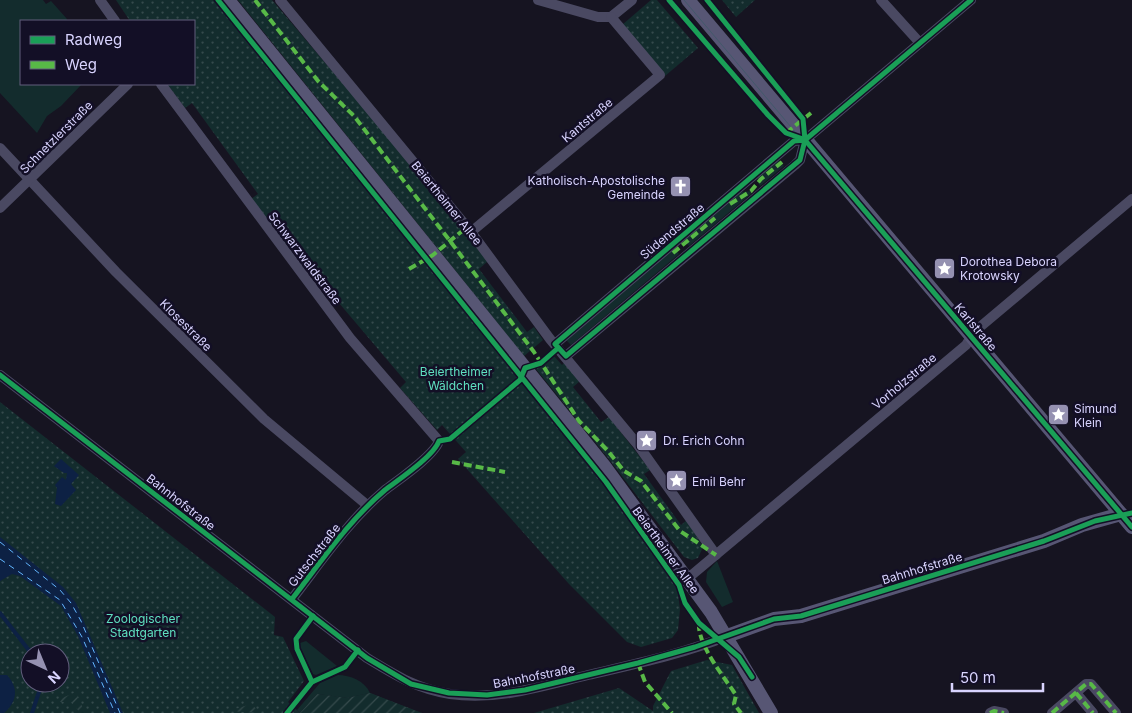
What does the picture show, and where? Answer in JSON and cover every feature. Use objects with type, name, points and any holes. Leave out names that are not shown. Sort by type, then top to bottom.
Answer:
[{"type":"street","points":[[100,0],[114,20]]},
{"type":"street","name":"Beiertheimer Allee","points":[[228,0],[598,459],[727,636],[771,713]]},
{"type":"street","name":"Beiertheimer Allee","points":[[280,0],[471,232],[555,344],[638,445],[716,555]]},
{"type":"street","points":[[538,0],[598,18],[611,17],[632,0]]},
{"type":"street","name":"Karlstraße","points":[[688,0],[971,337],[1126,514],[1132,528]]},
{"type":"street","points":[[881,0],[920,43]]},
{"type":"street","name":"Südendstraße","points":[[555,344],[794,141],[805,140],[971,0]]},
{"type":"street","name":"Kantstraße","points":[[471,232],[660,75],[611,17]]},
{"type":"street","name":"Schnetzlerstraße","points":[[0,208],[127,85]]},
{"type":"street","name":"Schwarzwaldstraße","points":[[162,85],[350,338],[439,441]]},
{"type":"street","name":"Südendstraße","points":[[570,360],[687,255],[800,160],[805,140]]},
{"type":"street","name":"Klosestraße","points":[[0,148],[180,337],[264,419],[367,506]]},
{"type":"street","points":[[749,179],[761,193]]},
{"type":"street","name":"Vorholzstraße","points":[[687,579],[966,346],[974,332],[1132,199]]},
{"type":"street","name":"Südendstraße","points":[[675,242],[687,255]]},
{"type":"street","name":"Bahnhofstraße","points":[[0,375],[368,658],[411,684],[449,693],[474,696],[525,690],[590,675],[695,647],[761,623],[800,616],[1044,541],[1082,525],[1126,514]]},
{"type":"street","name":"Gutschstraße","points":[[292,599],[367,506],[437,446],[439,441]]},
{"type":"street","points":[[1052,713],[1086,684],[1091,684],[1116,713]]},
{"type":"street","points":[[1076,693],[1093,713]]},
{"type":"street","points":[[990,713],[994,711],[1004,713]]},
{"type":"green space","points":[[0,0],[43,0],[46,4],[51,1],[66,20],[20,20],[20,85],[81,85],[61,106],[47,116],[37,133],[0,93]]},
{"type":"green space","name":"Beiertheimer Wäldchen","points":[[116,0],[213,0],[594,472],[677,587],[680,609],[678,630],[672,638],[641,647],[627,642],[569,584],[458,459],[466,452],[442,425],[437,430],[400,388],[406,382],[339,303],[296,244],[289,249],[251,199],[258,194],[192,103],[185,108],[168,85],[195,85],[195,20],[129,20]]},
{"type":"green space","name":"Beiertheimer Wäldchen","points":[[238,0],[272,0],[422,177],[488,261],[479,269],[527,332],[534,327],[543,340],[524,356]]},
{"type":"green space","points":[[651,0],[657,0],[698,48],[665,76],[622,25]]},
{"type":"green space","points":[[722,0],[755,0],[736,17]]},
{"type":"green space","points":[[778,159],[784,166],[760,186],[758,176]]},
{"type":"green space","points":[[750,191],[752,193],[689,246],[683,239],[737,193]]},
{"type":"green space","points":[[674,247],[679,254],[571,345],[565,339]]},
{"type":"green space","points":[[553,355],[562,365],[564,363],[580,381],[573,387],[601,422],[609,417],[650,470],[644,474],[681,525],[687,520],[703,547],[698,558],[692,560],[684,557],[608,458],[536,369]]},
{"type":"green space","name":"Zoologischer Stadtgarten","points":[[0,402],[275,617],[274,635],[283,637],[304,681],[288,702],[300,713],[0,713]]},
{"type":"green space","points":[[717,561],[733,602],[722,607],[706,582],[707,572]]},
{"type":"green space","points":[[306,641],[337,666],[316,675],[313,674],[300,647],[300,643]]},
{"type":"green space","points":[[707,660],[732,665],[759,713],[534,713],[619,688],[653,711],[653,706],[671,671]]},
{"type":"green space","points":[[338,675],[357,679],[365,685],[370,693],[347,698],[317,694],[300,713],[297,710],[320,683]]},
{"type":"green space","points":[[76,692],[85,713],[80,713],[72,702],[60,702],[62,698]]},
{"type":"green space","points":[[370,693],[422,713],[300,713],[317,694],[347,698]]},
{"type":"green space","points":[[370,693],[421,713],[300,713],[317,694],[347,698]]},
{"type":"green space","points":[[251,704],[261,713],[229,711]]},
{"type":"water","points":[[61,459],[79,475],[71,484],[76,490],[61,506],[55,504],[57,488],[55,485],[62,477],[66,480],[67,473],[54,466]]},
{"type":"water","points":[[0,537],[63,587],[76,603],[123,713],[110,713],[78,636],[61,606],[20,576],[12,574],[0,581]]},
{"type":"water","points":[[0,675],[7,675],[15,690],[14,700],[4,713],[0,713]]},
{"type":"waterway","points":[[0,613],[23,643]]},
{"type":"waterway","points":[[32,713],[39,693]]},
{"type":"ferry route","points":[[0,542],[60,590],[71,603],[81,621],[120,713]]},
{"type":"ferry route","points":[[0,559],[60,600],[82,637],[115,713]]},
{"type":"tram line","points":[[684,0],[1132,532]]},
{"type":"marked path","points":[[255,0],[318,81],[354,116],[534,352],[579,421],[624,471],[641,481],[680,531],[716,555]]},
{"type":"marked path","points":[[786,133],[811,113]]},
{"type":"marked path","points":[[730,204],[751,191],[761,179],[782,162]]},
{"type":"marked path","points":[[673,253],[715,218]]},
{"type":"marked path","points":[[409,269],[433,255],[467,227]]},
{"type":"marked path","points":[[452,462],[505,472]]},
{"type":"marked path","points":[[699,623],[702,641],[718,670],[736,695],[734,704],[741,713]]},
{"type":"marked path","points":[[638,663],[645,682],[672,713]]},
{"type":"marked path","points":[[1052,713],[1086,684],[1091,684],[1116,713]]},
{"type":"marked path","points":[[1076,693],[1093,713]]},
{"type":"marked path","points":[[990,713],[994,711],[1004,713]]},
{"type":"cycle path","points":[[218,0],[606,482],[679,585],[685,603],[699,623],[739,657],[752,677]]},
{"type":"cycle path","points":[[669,0],[768,115],[786,133],[803,139]]},
{"type":"cycle path","points":[[707,0],[803,119],[805,140],[800,160],[566,356],[555,344],[794,141],[805,140],[971,0]]},
{"type":"cycle path","points":[[805,140],[1132,527]]},
{"type":"cycle path","points":[[292,599],[336,542],[372,502],[430,454],[439,441],[450,439],[520,380],[525,368],[541,363],[558,348]]},
{"type":"cycle path","points":[[0,375],[367,658],[411,684],[449,693],[487,695],[525,690],[638,663],[695,647],[774,619],[801,616],[1044,541],[1095,521],[1132,513]]},
{"type":"cycle path","points":[[312,682],[297,649],[296,639],[313,616]]},
{"type":"cycle path","points":[[287,713],[312,682],[345,667],[358,650]]},
{"type":"place","name":"Katholisch-Apostolische Gemeinde","points":[[681,187]]},
{"type":"place","name":"Dorothea Debora Krotowsky","points":[[944,268]]},
{"type":"place","name":"Simund Klein","points":[[1058,415]]},
{"type":"place","name":"Dr. Erich Cohn","points":[[647,440]]},
{"type":"place","name":"Emil Behr","points":[[676,481]]}]
